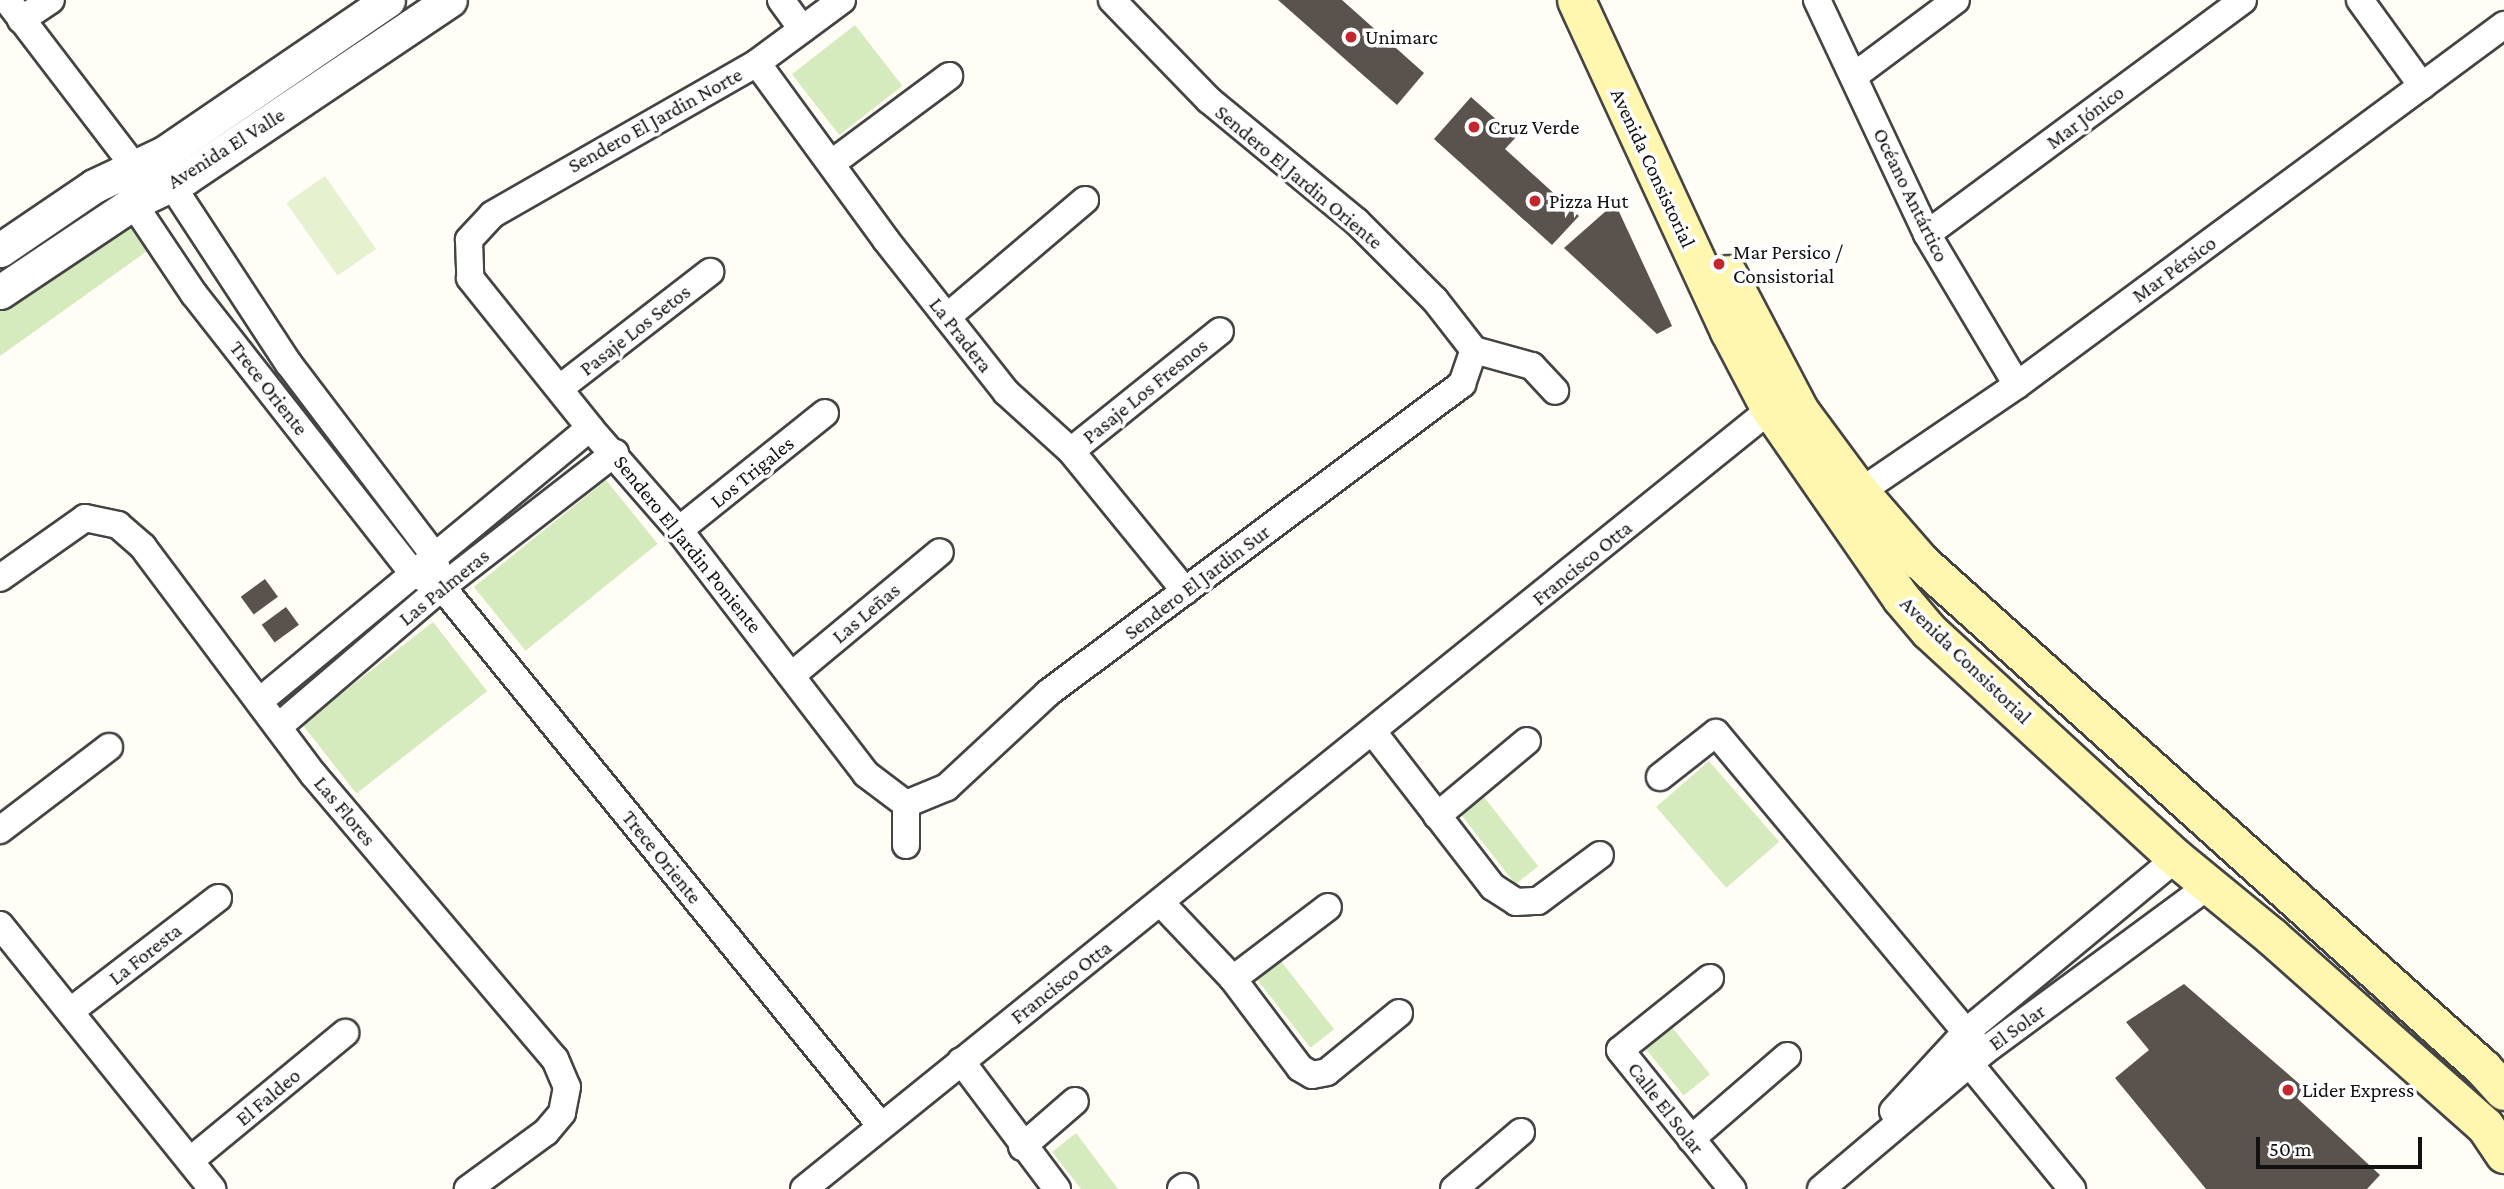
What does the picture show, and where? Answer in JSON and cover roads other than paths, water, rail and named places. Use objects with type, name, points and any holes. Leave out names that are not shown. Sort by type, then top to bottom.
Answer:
[{"type":"main road","name":"Avenida Consistorial","points":[[1576,0],[1729,331],[1849,499],[1900,598],[1929,631],[2115,803],[2208,886],[2271,936],[2485,1126],[2504,1154]]},
{"type":"main road","name":"Avenida Consistorial","points":[[1602,0],[1716,249],[1780,401]]},
{"type":"main road","name":"Avenida Consistorial","points":[[1849,499],[2483,1068],[2504,1091]]},
{"type":"main road","points":[[2115,803],[2123,777],[2140,771],[2155,776]]},
{"type":"street","points":[[51,0],[14,10],[134,166],[171,184]]},
{"type":"street","name":"Avenida El Valle","points":[[0,250],[94,186],[164,153],[388,0]]},
{"type":"street","name":"Avenida El Valle","points":[[0,292],[133,203],[171,184],[450,0]]},
{"type":"street","points":[[781,0],[803,29]]},
{"type":"street","name":"Sendero El Jardin Norte","points":[[469,240],[492,215],[560,172],[757,63],[842,0]]},
{"type":"street","name":"Sendero El Jardin Oriente","points":[[1112,0],[1209,100],[1356,221],[1435,300],[1474,350]]},
{"type":"street","name":"Océano Antártico","points":[[1817,0],[1927,234],[2017,385]]},
{"type":"street","points":[[1854,76],[1956,0]]},
{"type":"street","name":"Mar Jónico","points":[[1927,234],[2243,0]]},
{"type":"street","points":[[2360,0],[2422,86]]},
{"type":"street","name":"Mar Pérsico","points":[[1849,499],[2017,385],[2504,25]]},
{"type":"street","name":"La Pradera","points":[[757,63],[1006,392],[1070,451],[1185,590]]},
{"type":"street","points":[[832,163],[949,76]]},
{"type":"street","points":[[133,203],[134,166]]},
{"type":"street","name":"Trece Oriente","points":[[171,184],[289,364],[433,554],[442,587],[881,1126]]},
{"type":"street","points":[[947,317],[1085,200]]},
{"type":"street","name":"Trece Oriente","points":[[133,203],[194,294],[413,573],[442,587]]},
{"type":"street","name":"Sendero El Jardin Poniente","points":[[469,240],[470,278],[590,428],[615,453],[679,530],[866,774],[906,804]]},
{"type":"street","name":"Pasaje Los Setos","points":[[560,388],[710,272]]},
{"type":"street","name":"Pasaje Los Fresnos","points":[[1070,451],[1220,331]]},
{"type":"street","points":[[1474,350],[1532,366],[1555,391]]},
{"type":"street","name":"Sendero El Jardin Sur","points":[[906,804],[947,788],[1048,693],[1462,384],[1474,350]]},
{"type":"street","name":"Francisco Otta","points":[[804,1189],[1373,733],[1780,401]]},
{"type":"street","name":"Los Trigales","points":[[679,530],[825,413]]},
{"type":"street","name":"Las Palmeras","points":[[261,701],[433,554],[590,428]]},
{"type":"street","name":"Las Palmeras","points":[[278,727],[442,587],[615,453]]},
{"type":"street","name":"Las Flores","points":[[0,578],[85,517],[118,525],[143,547],[278,727],[555,1059],[567,1087],[562,1113],[547,1132],[468,1189]]},
{"type":"street","name":"Las Leñas","points":[[792,675],[940,552]]},
{"type":"street","points":[[1373,733],[1493,887],[1516,902],[1538,901],[1600,855]]},
{"type":"street","points":[[1660,777],[1716,733],[1973,1049],[2072,1189]]},
{"type":"street","points":[[1437,816],[1527,741]]},
{"type":"street","points":[[0,830],[109,747]]},
{"type":"street","points":[[906,804],[906,845]]},
{"type":"street","name":"El Solar","points":[[1828,1184],[2176,858]]},
{"type":"street","name":"El Solar","points":[[1973,1049],[2208,886]]},
{"type":"street","name":"La Foresta","points":[[72,1010],[218,898]]},
{"type":"street","points":[[1161,903],[1233,979],[1300,1068],[1312,1075],[1327,1072],[1399,1013]]},
{"type":"street","points":[[1233,979],[1328,907]]},
{"type":"street","points":[[0,925],[72,1010],[212,1189]]},
{"type":"street","name":"Calle El Solar","points":[[1710,978],[1620,1050],[1732,1189]]},
{"type":"street","name":"El Faldeo","points":[[191,1160],[345,1033]]},
{"type":"street","points":[[1690,1139],[1787,1056]]},
{"type":"street","points":[[961,1061],[1022,1147],[1057,1189]]},
{"type":"street","points":[[1022,1147],[1075,1101]]},
{"type":"street","points":[[1454,1189],[1521,1132]]},
{"type":"place","name":"Unimarc","points":[[1351,37]]},
{"type":"place","name":"Cruz Verde","points":[[1474,127]]},
{"type":"place","name":"Pizza Hut","points":[[1535,201]]},
{"type":"place","name":"Mar Persico / Consistorial","points":[[1719,264]]},
{"type":"place","name":"Lider Express","points":[[2288,1090]]}]
